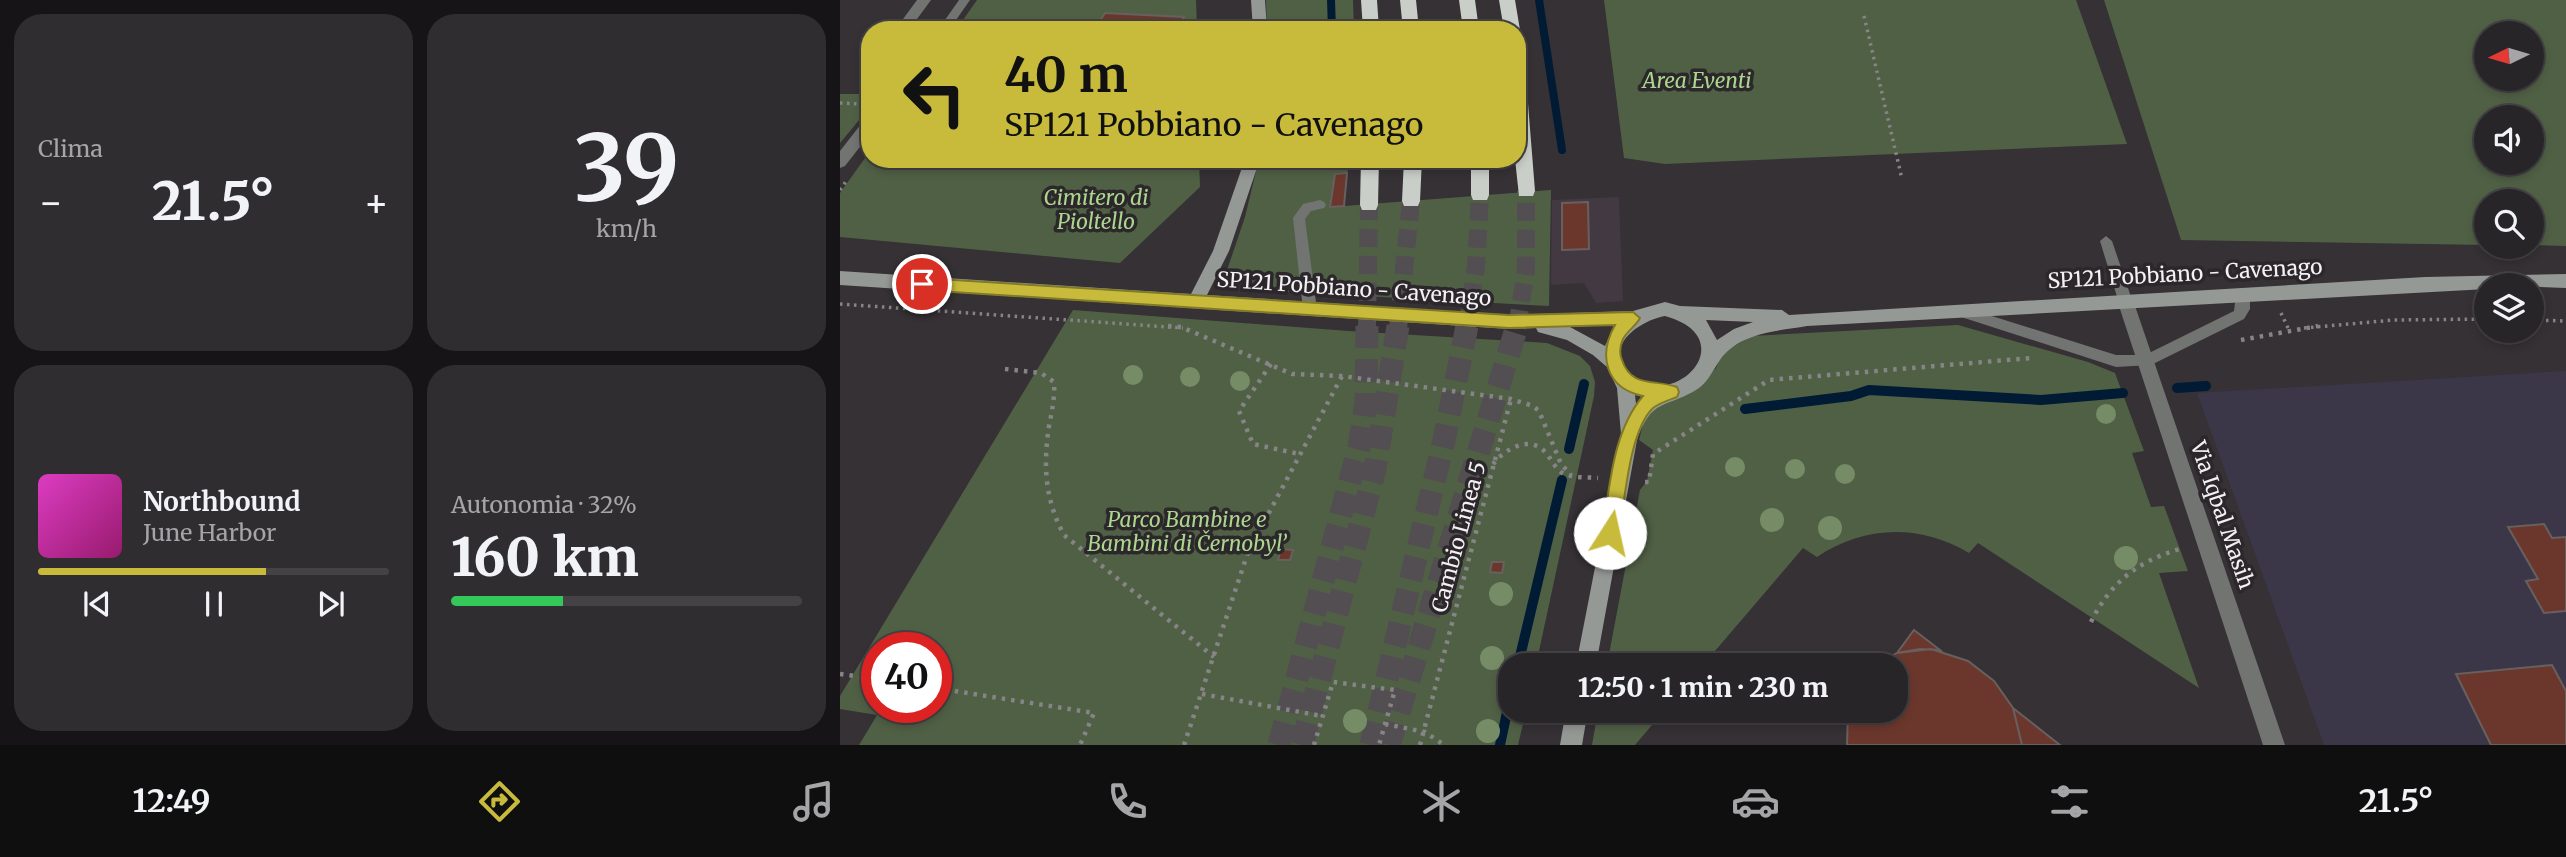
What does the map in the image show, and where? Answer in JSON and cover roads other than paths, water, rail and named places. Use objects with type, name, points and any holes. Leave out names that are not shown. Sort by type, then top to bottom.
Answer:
[{"type":"highway","points":[[1369,0],[1370,21]]},
{"type":"highway","points":[[1408,0],[1410,21]]},
{"type":"highway","points":[[1466,0],[1470,21]]},
{"type":"highway","points":[[1507,0],[1510,21]]},
{"type":"highway","points":[[1369,205],[1370,168]]},
{"type":"highway","points":[[1411,201],[1413,168]]},
{"type":"highway","points":[[1480,168],[1480,195]]},
{"type":"highway","points":[[1524,168],[1526,191]]},
{"type":"street","points":[[909,21],[924,0]]},
{"type":"street","points":[[1258,0],[1259,21]]},
{"type":"street","points":[[840,162],[861,135]]},
{"type":"street","points":[[1195,303],[1226,240],[1250,168]]},
{"type":"street","name":"SP121 Pobbiano - Cavenago","points":[[840,278],[1509,322],[1555,329],[1572,335],[1601,352],[1617,369],[1645,391],[1671,392],[1686,387],[1698,379],[1717,349],[1732,336],[1807,318]]},
{"type":"street","name":"SP121 Pobbiano - Cavenago","points":[[1509,322],[1633,318],[1656,310],[1807,318],[2425,284],[2566,281]]},
{"type":"street","name":"Via Iqbal Masih","points":[[2125,300],[2274,745]]},
{"type":"street","points":[[1680,312],[1693,318],[1706,330],[1711,342],[1710,360]]},
{"type":"street","points":[[1628,440],[1626,388],[1617,369],[1613,342],[1622,327],[1633,318]]},
{"type":"street","points":[[1588,653],[1628,440],[1643,407],[1656,397],[1671,392]]},
{"type":"street","points":[[1571,745],[1575,723]]},
{"type":"lane","points":[[950,21],[965,0]]},
{"type":"lane","points":[[1310,310],[1300,218],[1307,207],[1320,205]]},
{"type":"lane","points":[[2106,241],[2125,300]]},
{"type":"lane","points":[[1952,309],[2116,361],[2146,361],[2239,315],[2243,309],[2243,295]]},
{"type":"waterway","points":[[1331,0],[1332,21]]},
{"type":"waterway","points":[[1539,0],[1562,150]]},
{"type":"waterway","points":[[1569,449],[1584,384]]},
{"type":"waterway","points":[[2177,388],[2206,386]]},
{"type":"waterway","points":[[1745,409],[1851,396],[1869,390],[2041,400],[2123,393]]},
{"type":"waterway","points":[[1521,653],[1562,480]]},
{"type":"waterway","points":[[1500,745],[1505,723]]},
{"type":"tunnel","points":[[1517,328],[1526,270],[1526,191]]},
{"type":"tunnel","points":[[1467,328],[1476,266],[1480,195]]},
{"type":"tunnel","points":[[1398,328],[1411,201]]},
{"type":"tunnel","points":[[1367,328],[1369,205]]},
{"type":"tunnel","points":[[1279,745],[1359,447],[1366,403],[1367,326]]},
{"type":"tunnel","points":[[1302,745],[1375,469],[1398,326]]},
{"type":"tunnel","points":[[1371,745],[1444,440],[1467,326]]},
{"type":"tunnel","points":[[1389,745],[1517,326]]},
{"type":"park label","name":"Area Eventi","points":[[1697,81]]},
{"type":"park label","name":"Cimitero di Pioltello","points":[[1096,210]]},
{"type":"park label","name":"Parco Bambine e Bambini di Černobyl’","points":[[1187,532]]}]
